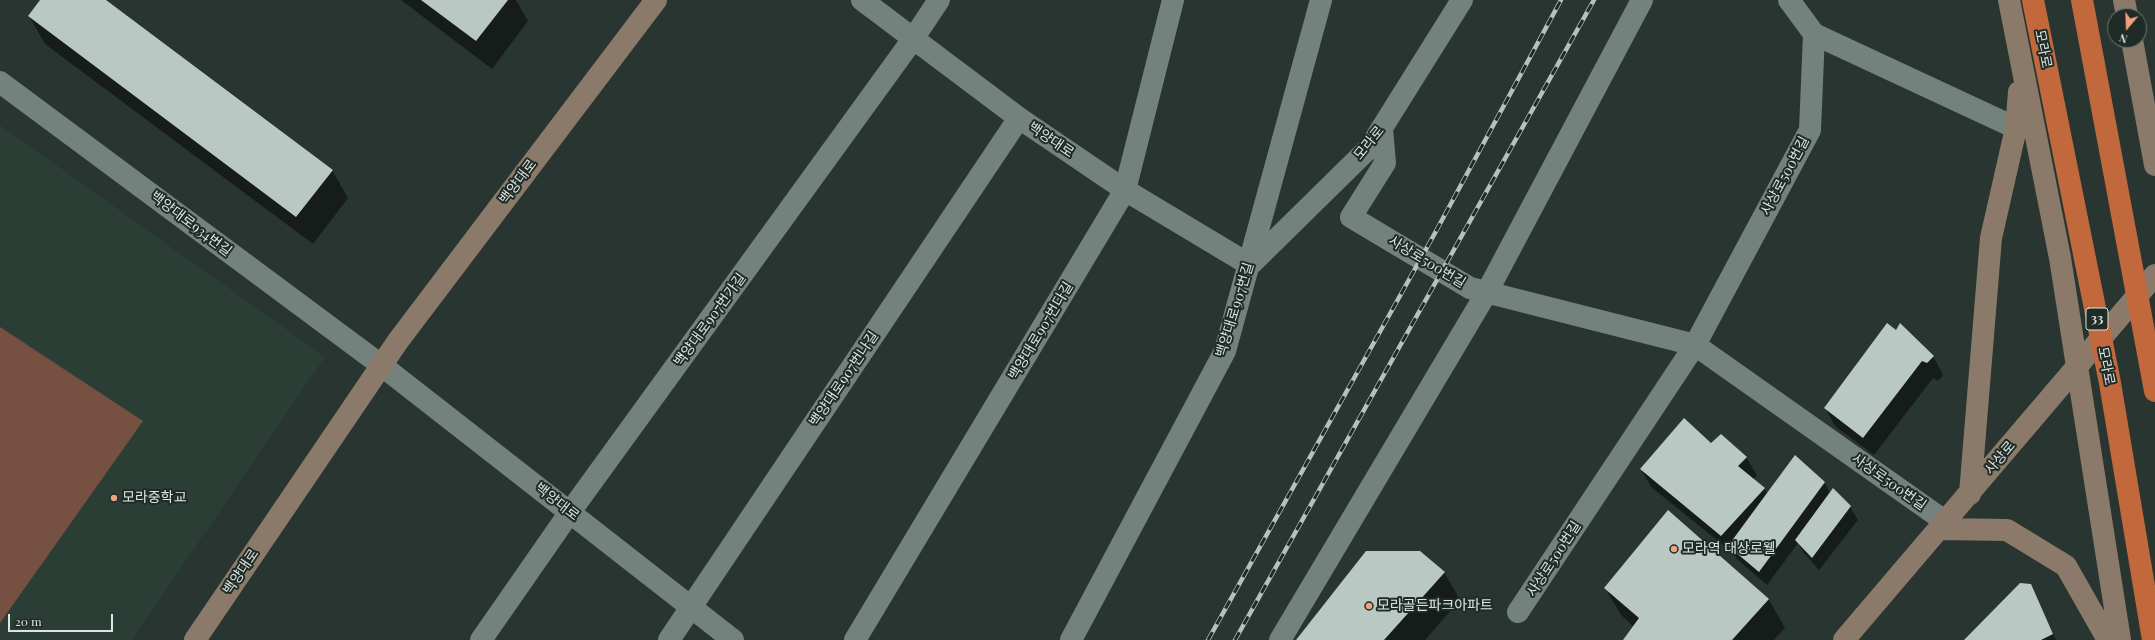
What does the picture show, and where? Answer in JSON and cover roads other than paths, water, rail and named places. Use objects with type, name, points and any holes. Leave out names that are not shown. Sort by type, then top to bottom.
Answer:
[{"type":"highway","name":"모라로","points":[[2033,0],[2110,383],[2153,640]]},
{"type":"highway","points":[[2082,0],[2155,391]]},
{"type":"main road","name":"백양대로","points":[[195,640],[382,365],[656,0]]},
{"type":"main road","name":"모라로","points":[[2009,0],[2020,63],[2060,258],[2120,640]]},
{"type":"main road","points":[[2134,48],[2155,162]]},
{"type":"main road","points":[[1970,494],[1991,238],[2016,128],[2020,63]]},
{"type":"main road","name":"사상로","points":[[1844,640],[1970,494],[2077,365],[2155,275]]},
{"type":"main road","points":[[1943,525],[2007,530],[2066,566],[2108,640]]},
{"type":"street","name":"백양대로","points":[[862,0],[1019,118],[1125,190],[1250,265]]},
{"type":"street","name":"백양대로907번가길","points":[[481,640],[570,512],[913,39],[939,0]]},
{"type":"street","name":"백양대로907번다길","points":[[855,640],[1125,190],[1172,0]]},
{"type":"street","name":"백양대로907번길","points":[[1071,640],[1225,351],[1250,265],[1321,0]]},
{"type":"street","name":"모라로","points":[[1250,265],[1370,147],[1462,0]]},
{"type":"street","points":[[1280,640],[1487,292],[1642,0]]},
{"type":"street","points":[[1789,0],[1814,34],[2016,128]]},
{"type":"street","name":"사상로500번길","points":[[1518,612],[1695,345],[1810,130],[1814,34]]},
{"type":"street","name":"백양대로934번길","points":[[0,82],[382,365]]},
{"type":"street","name":"백양대로907번나길","points":[[669,640],[1019,118]]},
{"type":"street","name":"사상로500번길","points":[[1382,129],[1385,163],[1351,217],[1470,288],[1695,345],[1943,525]]},
{"type":"street","name":"백양대로","points":[[382,365],[732,640]]},
{"type":"railway","points":[[1208,640],[1435,233],[1561,0]]},
{"type":"railway","points":[[1235,640],[1594,0]]},
{"type":"place","name":"모라중학교","points":[[114,498]]},
{"type":"place","name":"모라역 대상로웰","points":[[1674,549]]},
{"type":"place","name":"모라골든파크아파트","points":[[1369,606]]}]
